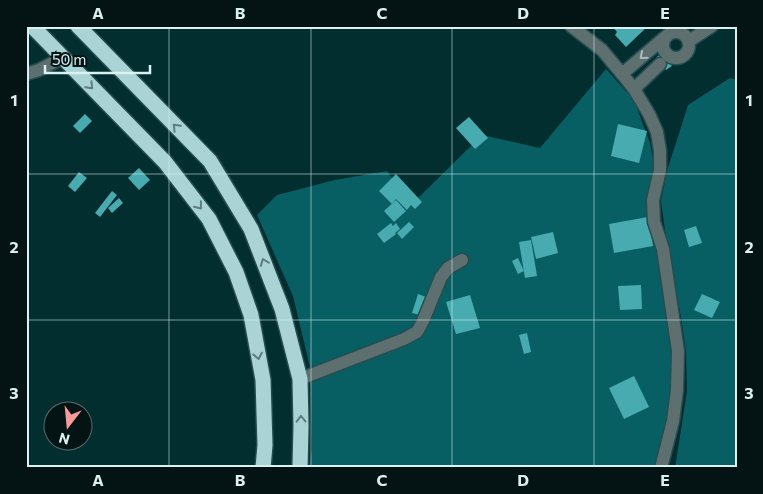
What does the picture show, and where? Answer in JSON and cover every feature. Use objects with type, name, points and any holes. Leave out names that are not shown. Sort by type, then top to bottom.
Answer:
[{"type":"highway","points":[[32,26],[165,162],[209,219],[236,272],[251,315],[263,380],[265,445],[263,468]]},
{"type":"highway","points":[[78,26],[210,161],[251,229],[282,309],[300,379],[300,468]]},
{"type":"street","points":[[571,26],[602,50],[622,74],[634,89],[657,132],[660,170],[653,200],[654,222],[663,249],[678,351],[677,390],[673,421],[662,468]]},
{"type":"street","points":[[689,42],[712,26]]},
{"type":"street","points":[[622,74],[667,32],[678,32],[684,35],[689,42],[688,49],[684,55],[665,59],[634,89]]},
{"type":"street","points":[[665,59],[663,45],[667,32]]},
{"type":"street","points":[[26,74],[39,70],[62,58]]},
{"type":"street","points":[[300,379],[404,339],[417,332],[441,277],[448,268],[462,260]]},
{"type":"shaded area","points":[[606,69],[634,100],[650,143],[655,171],[657,249],[672,351],[675,390],[659,468],[309,468],[312,449],[310,367],[293,296],[257,215],[277,195],[335,180],[387,171],[411,205],[482,135],[540,148]]},
{"type":"shaded area","points":[[730,78],[737,80],[737,468],[675,468],[687,391],[686,351],[661,201],[667,171],[688,105]]},
{"type":"building","points":[[612,26],[648,26],[626,47],[615,35],[617,32]]},
{"type":"building","points":[[661,53],[672,66],[666,70],[656,58]]},
{"type":"building","points":[[85,114],[92,121],[80,133],[73,126]]},
{"type":"building","points":[[469,117],[488,138],[475,149],[456,128]]},
{"type":"building","points":[[618,124],[647,131],[639,163],[611,156]]},
{"type":"building","points":[[139,168],[150,180],[139,190],[128,178]]},
{"type":"building","points":[[79,172],[87,178],[75,192],[68,186]]},
{"type":"building","points":[[396,174],[422,202],[415,209],[411,205],[407,210],[396,199],[392,204],[379,191]]},
{"type":"building","points":[[112,191],[117,195],[100,217],[95,213]]},
{"type":"building","points":[[119,198],[123,203],[112,213],[108,208]]},
{"type":"building","points":[[396,200],[406,211],[394,222],[384,211]]},
{"type":"building","points":[[648,217],[653,246],[614,253],[609,224]]},
{"type":"building","points":[[409,222],[414,227],[402,239],[397,233]]},
{"type":"building","points":[[391,223],[393,226],[396,223],[400,229],[384,243],[377,234]]},
{"type":"building","points":[[696,226],[702,243],[689,247],[684,230]]},
{"type":"building","points":[[553,232],[558,253],[536,259],[531,237]]},
{"type":"building","points":[[531,240],[537,276],[525,278],[519,242]]},
{"type":"building","points":[[518,258],[524,271],[518,274],[512,261]]},
{"type":"building","points":[[641,285],[642,309],[620,310],[618,286]]},
{"type":"building","points":[[418,294],[426,297],[420,315],[412,313]]},
{"type":"building","points":[[702,294],[720,302],[712,318],[694,310]]},
{"type":"building","points":[[470,295],[480,328],[456,334],[446,302]]},
{"type":"building","points":[[527,333],[531,352],[524,354],[519,335]]},
{"type":"building","points":[[634,376],[649,407],[624,419],[609,388]]}]
